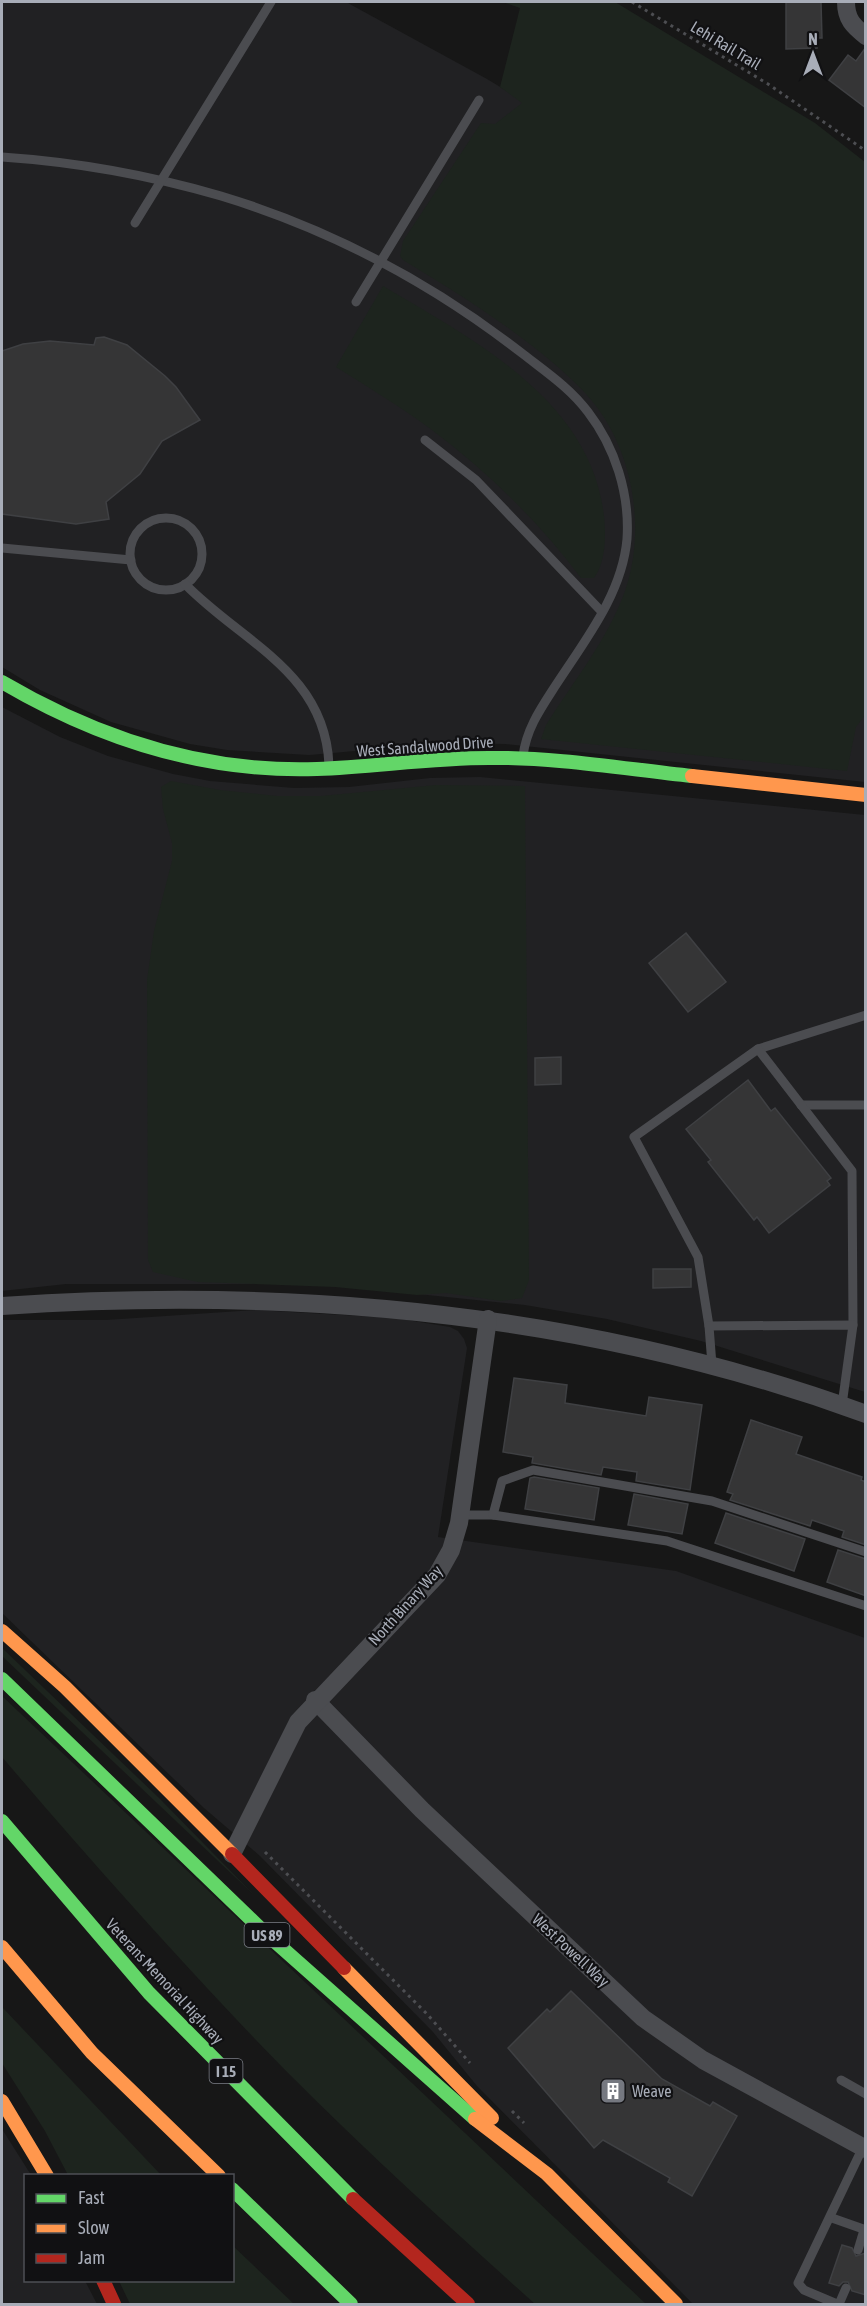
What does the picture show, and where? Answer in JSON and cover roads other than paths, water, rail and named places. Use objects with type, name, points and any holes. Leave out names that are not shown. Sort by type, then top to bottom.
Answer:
[{"type":"main road","name":"West Sandalwood Drive","points":[[2,682],[81,724],[174,756],[242,767],[329,768],[447,758],[523,759],[866,795]]},
{"type":"main road","points":[[2,1631],[65,1687],[547,2174]]},
{"type":"main road","name":"US 89","points":[[2,1679],[263,1931],[453,2102],[547,2174],[676,2304]]},
{"type":"main road","name":"Veterans Memorial Highway","points":[[2,1821],[149,1994],[338,2186],[468,2304]]},
{"type":"main road","points":[[2,1947],[92,2053],[218,2174]]},
{"type":"main road","points":[[2,2101],[46,2174]]},
{"type":"main road","points":[[234,2191],[351,2304]]},
{"type":"main road","points":[[105,2282],[114,2304]]},
{"type":"street","points":[[846,2],[846,12],[859,31]]},
{"type":"street","points":[[2,1306],[104,1301],[241,1301],[360,1306],[488,1319],[615,1341],[712,1365],[866,1414]]},
{"type":"street","name":"North Binary Way","points":[[232,1854],[288,1738],[315,1700],[437,1575],[451,1550],[460,1515],[488,1319]]},
{"type":"street","name":"West Powell Way","points":[[315,1700],[422,1810],[643,2018],[703,2060],[865,2146]]},
{"type":"lane","points":[[135,223],[271,2]]},
{"type":"lane","points":[[356,302],[478,100]]},
{"type":"lane","points":[[2,157],[68,163],[161,180],[259,209],[314,230],[429,289],[505,339],[567,389],[600,430],[622,485],[627,523],[621,570],[602,612],[536,717],[528,736],[523,759]]},
{"type":"lane","points":[[425,440],[476,480],[602,612]]},
{"type":"lane","points":[[159,518],[181,521],[197,536],[202,557],[194,577],[176,588],[156,588],[139,578],[130,560],[134,538],[149,522],[159,518]]},
{"type":"lane","points":[[2,548],[130,560]]},
{"type":"lane","points":[[185,584],[205,604],[269,653],[299,685],[322,723],[329,768]]},
{"type":"lane","points":[[712,1365],[710,1326],[698,1257],[633,1137],[758,1049],[866,1015]]},
{"type":"lane","points":[[758,1049],[852,1171],[853,1325],[842,1405]]},
{"type":"lane","points":[[801,1105],[866,1105]]},
{"type":"lane","points":[[710,1326],[853,1325]]},
{"type":"lane","points":[[493,1515],[502,1481],[533,1470],[712,1502],[866,1552]]},
{"type":"lane","points":[[460,1515],[493,1515],[667,1541],[866,1606]]},
{"type":"lane","points":[[841,2080],[866,2094]]},
{"type":"lane","points":[[846,2288],[838,2304],[804,2290],[798,2283],[831,2218],[838,2195],[865,2146]]},
{"type":"lane","points":[[831,2218],[865,2230],[858,2250]]},
{"type":"place","name":"Weave","points":[[613,2091]]}]
